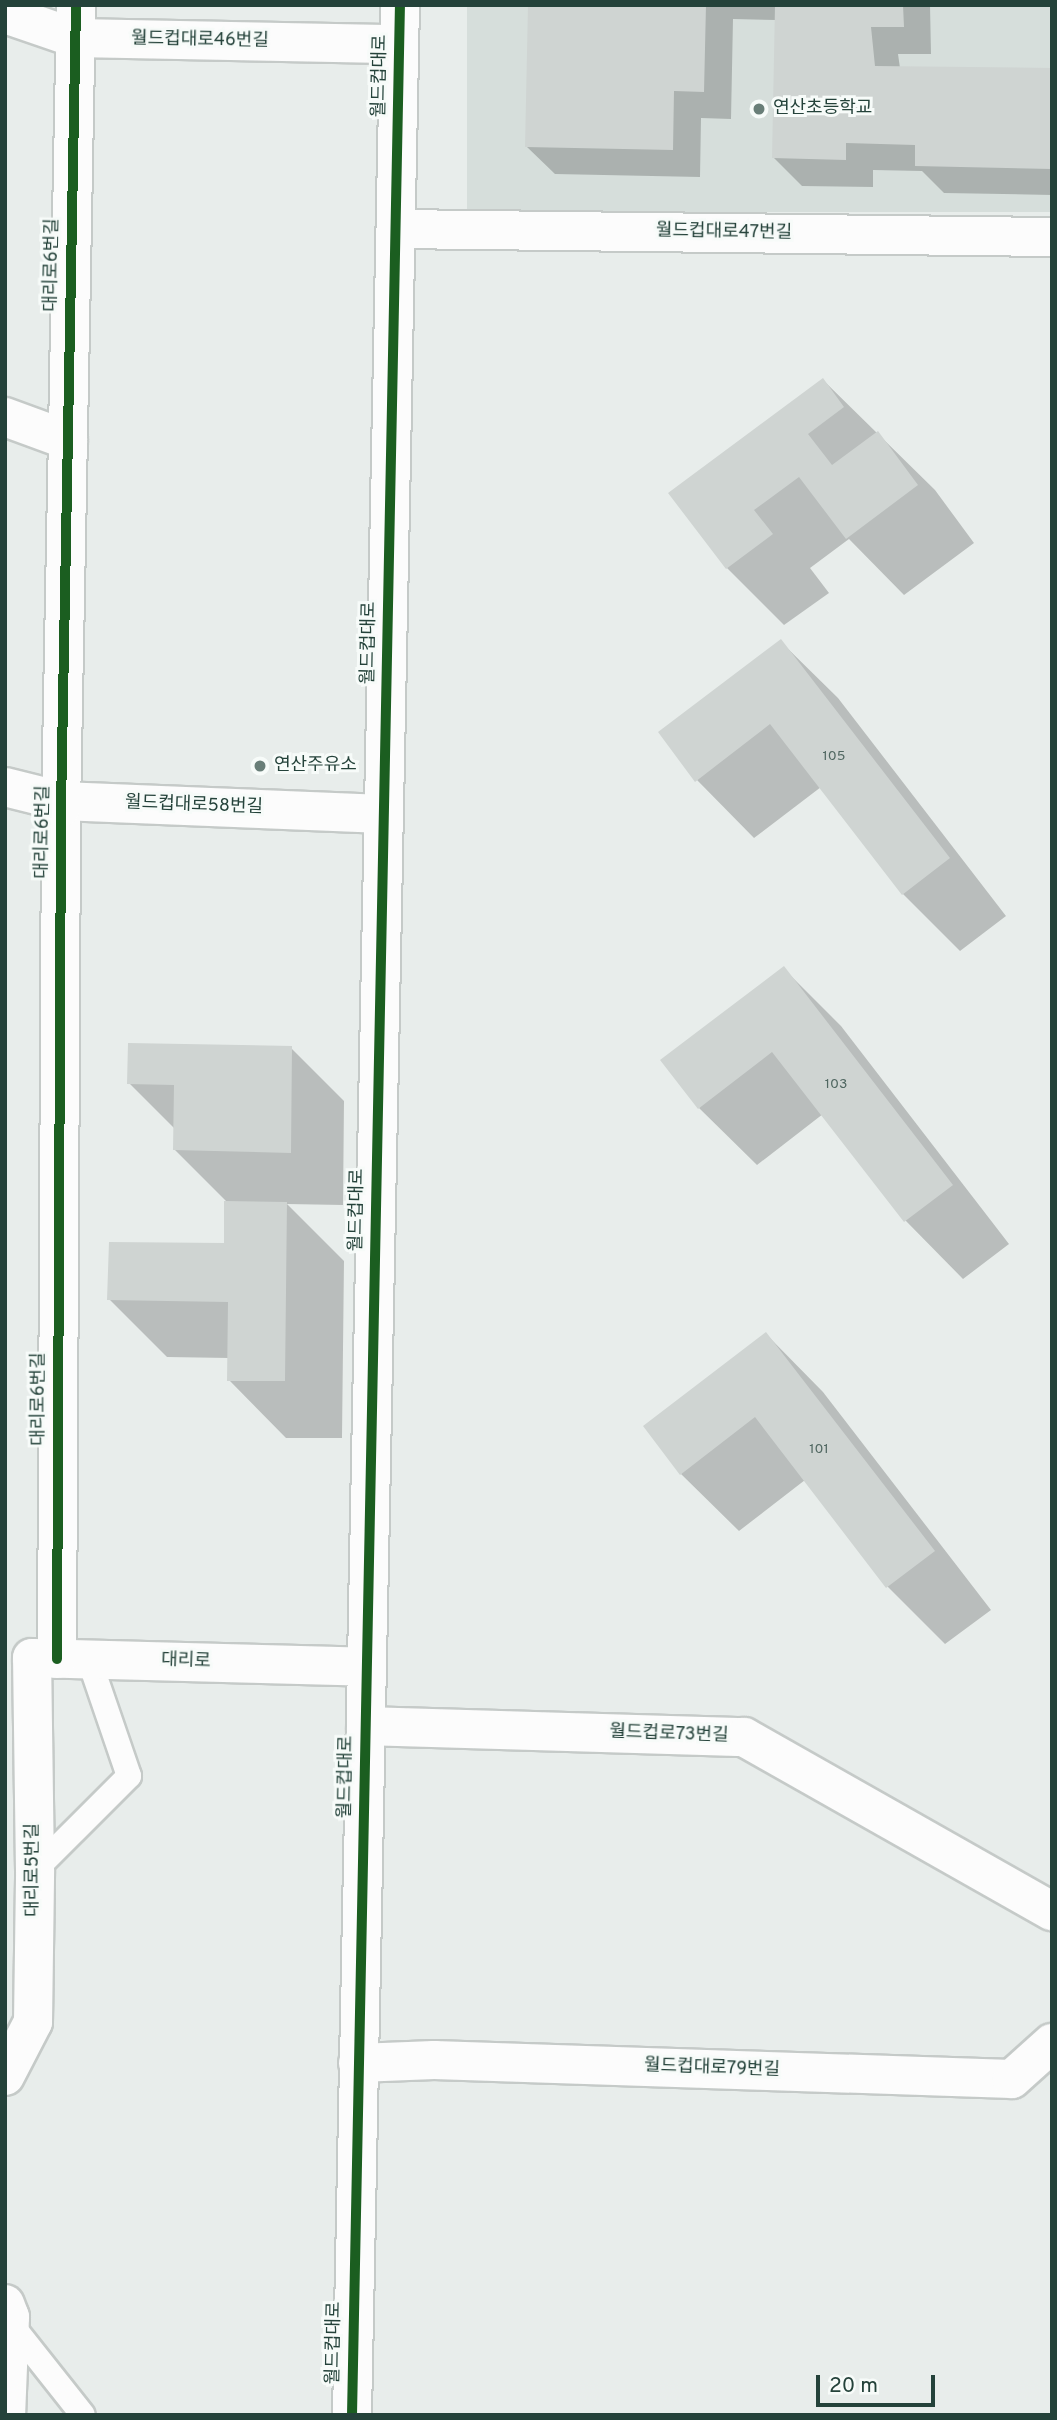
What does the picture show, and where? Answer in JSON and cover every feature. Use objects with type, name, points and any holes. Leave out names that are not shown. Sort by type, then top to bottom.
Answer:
[{"type":"street","name":"월드컵대로","points":[[352,2415],[400,5]]},
{"type":"street","name":"월드컵대로46번길","points":[[5,14],[76,22],[399,44]]},
{"type":"street","name":"대리로6번길","points":[[46,1658],[76,22]]},
{"type":"street","name":"월드컵대로47번길","points":[[396,229],[1052,237]]},
{"type":"street","points":[[5,418],[68,440]]},
{"type":"street","name":"월드컵대로58번길","points":[[5,787],[61,801],[384,814]]},
{"type":"street","name":"대리로","points":[[46,1658],[367,1667]]},
{"type":"street","name":"대리로5번길","points":[[5,2076],[33,2022],[36,1870],[46,1658]]},
{"type":"street","name":"월드컵로73번길","points":[[366,1726],[744,1737],[1052,1911]]},
{"type":"street","name":"월드컵대로79번길","points":[[358,2063],[434,2060],[1012,2079],[1052,2043]]},
{"type":"street","points":[[6,2415],[8,2314]]},
{"type":"lane","points":[[36,1870],[129,1776],[46,1658]]},
{"type":"lane","points":[[8,2314],[83,2415]]},
{"type":"shaded area","name":"연산초등학교","points":[[467,5],[1052,5],[1052,212],[467,212]]},
{"type":"building","points":[[528,5],[706,5],[704,92],[674,91],[673,150],[525,147]]},
{"type":"building","points":[[775,5],[903,5],[904,27],[871,27],[875,66],[1052,68],[1052,169],[915,166],[915,145],[846,143],[846,160],[772,158]]},
{"type":"building","points":[[823,378],[844,407],[808,434],[832,465],[878,431],[918,485],[846,539],[799,477],[754,510],[773,534],[726,569],[668,493]]},
{"type":"building","points":[[781,639],[950,858],[902,895],[770,724],[695,782],[658,732]]},
{"type":"building","points":[[784,966],[953,1185],[904,1222],[772,1052],[698,1109],[660,1060]]},
{"type":"building","points":[[128,1043],[292,1046],[291,1153],[173,1150],[174,1085],[127,1084]]},
{"type":"building","points":[[224,1201],[287,1202],[285,1381],[227,1381],[228,1302],[107,1300],[109,1242],[224,1243]]},
{"type":"building","points":[[766,1332],[935,1551],[886,1588],[755,1417],[680,1475],[643,1426]]},
{"type":"cycle path","points":[[57,1659],[61,808],[76,5]]},
{"type":"cycle path","points":[[352,2415],[400,5]]},
{"type":"place","name":"연산초등학교","points":[[759,109]]},
{"type":"place","name":"연산주유소","points":[[260,766]]}]
